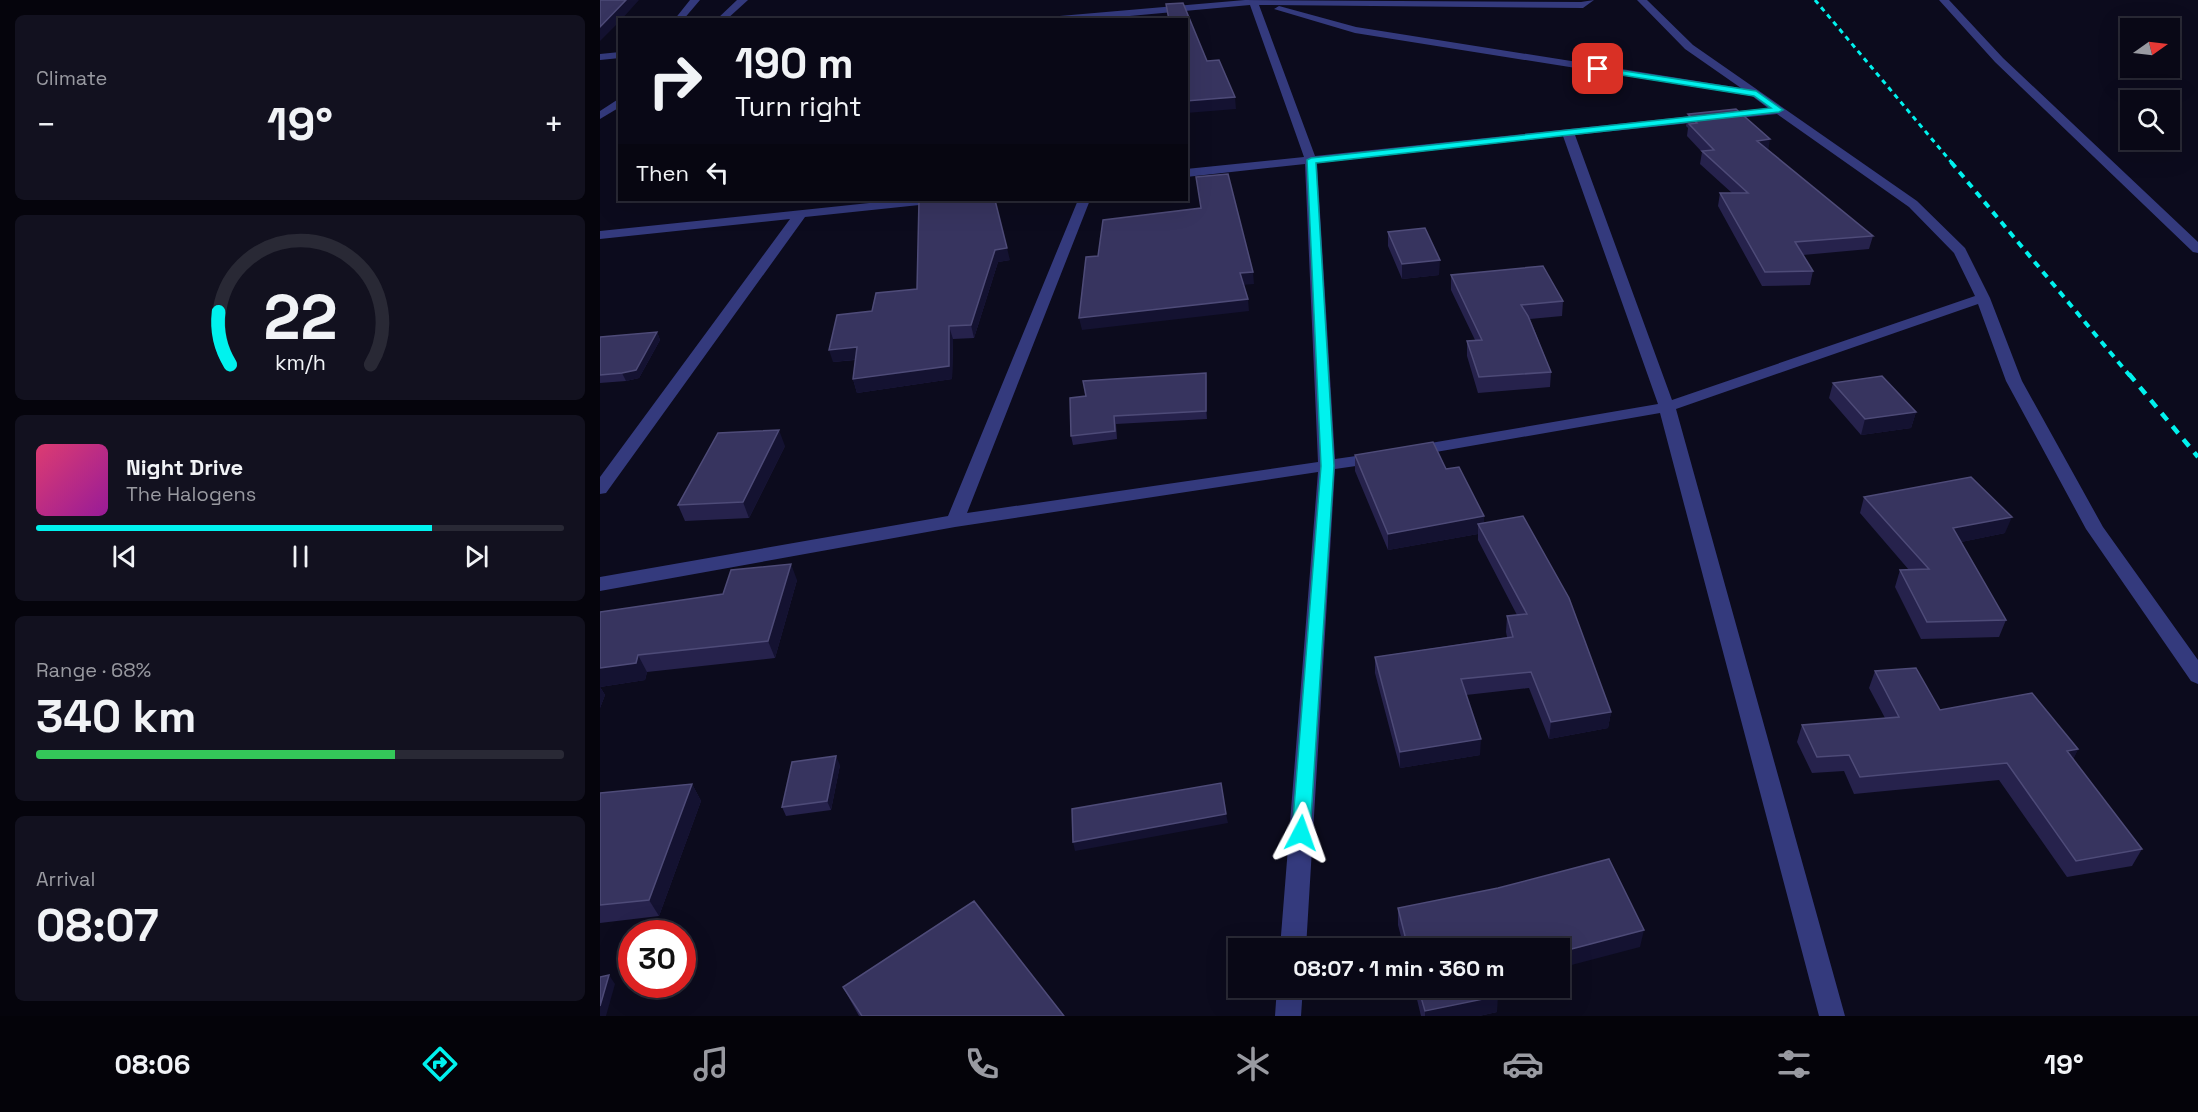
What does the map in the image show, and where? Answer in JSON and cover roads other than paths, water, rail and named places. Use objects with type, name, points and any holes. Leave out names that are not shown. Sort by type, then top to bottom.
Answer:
[{"type":"street","points":[[680,18],[695,0]]},
{"type":"street","points":[[722,18],[743,0]]},
{"type":"street","points":[[1242,0],[1583,5],[1589,0]]},
{"type":"street","points":[[1642,0],[1689,47],[1913,204],[1960,251],[1983,298],[2014,381],[2095,529],[2198,676]]},
{"type":"street","points":[[1944,0],[1999,60],[2198,249]]},
{"type":"street","points":[[1254,1],[1311,160],[1327,466],[1294,938]]},
{"type":"street","points":[[1070,18],[1254,1],[1355,30],[1756,94]]},
{"type":"street","points":[[600,57],[618,55]]},
{"type":"street","points":[[600,116],[618,102]]},
{"type":"street","points":[[1188,173],[1779,110]]},
{"type":"street","points":[[1568,133],[1667,407],[1832,1016]]},
{"type":"street","points":[[600,234],[919,201]]},
{"type":"street","points":[[956,521],[1084,201]]},
{"type":"street","points":[[600,489],[801,213]]},
{"type":"street","points":[[600,584],[956,521],[1327,466],[1667,407],[1983,298]]},
{"type":"street","points":[[1288,1016],[1289,998]]},
{"type":"railway","points":[[1815,0],[1952,163]]},
{"type":"railway","points":[[1951,162],[2130,376]]},
{"type":"railway","points":[[2129,374],[2198,457]]}]
